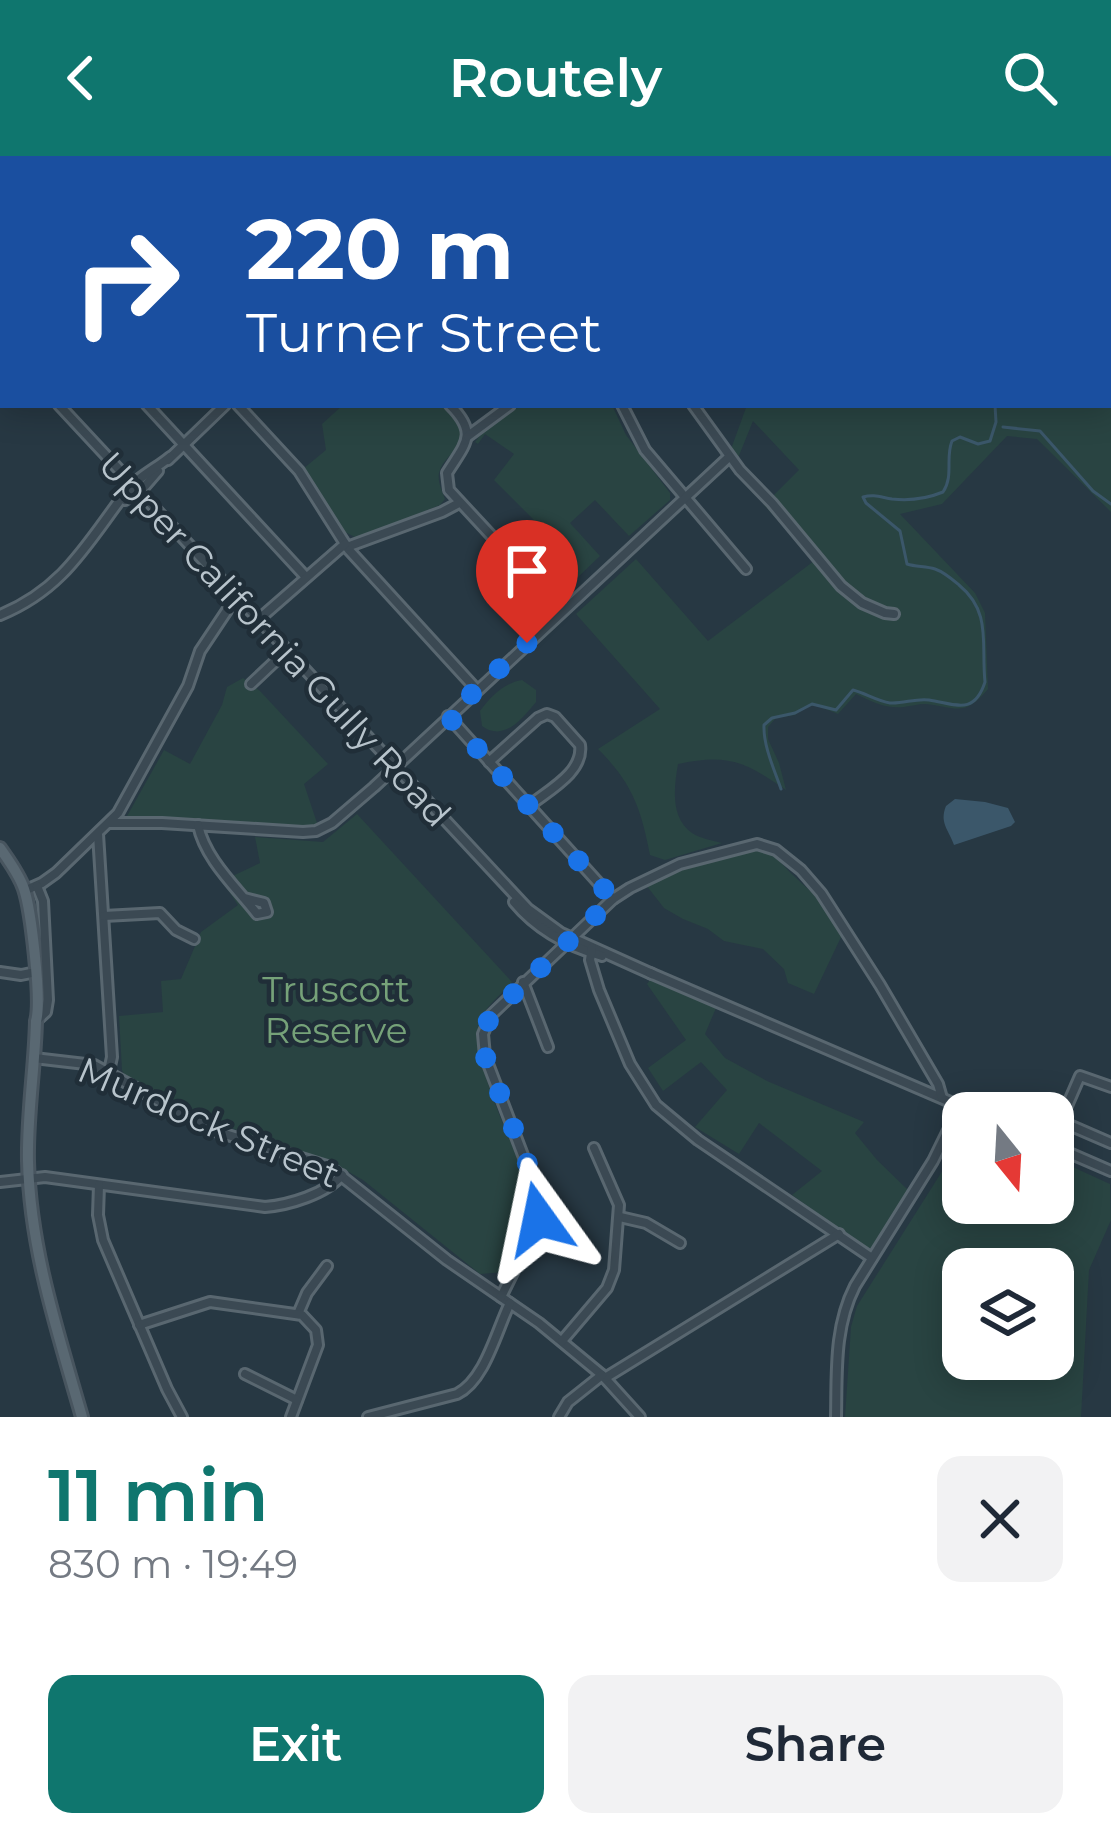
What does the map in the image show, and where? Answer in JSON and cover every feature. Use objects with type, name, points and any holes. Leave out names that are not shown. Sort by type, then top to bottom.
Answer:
[{"type":"main road","points":[[0,848],[31,888],[36,1021],[29,1178],[43,1279],[82,1417]]},
{"type":"street","name":"Upper California Gully Road","points":[[62,408],[491,872],[527,917],[567,940],[942,1098]]},
{"type":"street","points":[[150,408],[305,576]]},
{"type":"street","points":[[0,615],[47,589],[136,488],[222,408]]},
{"type":"street","points":[[241,408],[299,471],[346,546],[476,689]]},
{"type":"street","points":[[452,408],[468,436],[446,476],[448,488],[561,611]]},
{"type":"street","points":[[468,436],[506,408]]},
{"type":"street","points":[[623,408],[639,442],[746,569]]},
{"type":"street","points":[[695,408],[730,457],[841,586],[862,603],[894,614]]},
{"type":"street","points":[[109,823],[316,831],[338,818],[730,457]]},
{"type":"street","points":[[258,620],[346,546],[459,502]]},
{"type":"street","points":[[36,1021],[48,1000],[43,901],[31,888],[52,876],[98,834],[130,794],[188,686],[200,651],[236,596]]},
{"type":"street","points":[[251,684],[286,651]]},
{"type":"street","points":[[448,716],[613,899]]},
{"type":"street","points":[[489,762],[541,716],[554,716],[581,748],[578,764],[530,806]]},
{"type":"street","points":[[198,825],[206,847],[244,898]]},
{"type":"street","points":[[98,834],[112,1057],[109,1072]]},
{"type":"street","points":[[501,1297],[537,1224],[541,1202],[485,1056],[483,1034],[491,1015],[613,899],[674,866],[757,844],[788,859],[829,902],[942,1098]]},
{"type":"street","points":[[104,916],[160,913],[176,931],[194,939]]},
{"type":"street","points":[[592,950],[596,983],[617,1034],[656,1105],[698,1140],[872,1258]]},
{"type":"street","points":[[1,972],[34,970]]},
{"type":"street","points":[[523,982],[548,1047]]},
{"type":"street","name":"Murdock Street","points":[[34,1058],[89,1064],[212,1130],[326,1165],[447,1260],[562,1341],[604,1376],[640,1417]]},
{"type":"street","points":[[1073,1092],[1080,1076],[1111,1087]]},
{"type":"street","points":[[1074,1127],[1111,1143]]},
{"type":"street","points":[[836,1417],[842,1316],[855,1286],[942,1143]]},
{"type":"street","points":[[562,1341],[609,1284],[615,1264],[617,1197],[594,1148]]},
{"type":"street","points":[[1074,1152],[1111,1171]]},
{"type":"street","points":[[0,1182],[45,1177],[273,1207],[330,1186],[342,1175]]},
{"type":"street","points":[[99,1185],[101,1234],[178,1416]]},
{"type":"street","points":[[620,1217],[646,1223],[680,1243]]},
{"type":"street","points":[[560,1417],[568,1402],[604,1376],[839,1234]]},
{"type":"street","points":[[298,1313],[327,1266]]},
{"type":"street","points":[[139,1325],[210,1302],[298,1313],[312,1323],[319,1341],[291,1417]]},
{"type":"street","points":[[368,1417],[469,1388],[511,1303]]},
{"type":"street","points":[[245,1374],[298,1400]]},
{"type":"green space","points":[[340,408],[444,408],[461,434],[459,445],[440,470],[445,499],[357,538],[345,532],[303,469],[326,450],[322,424]]},
{"type":"green space","points":[[513,408],[613,408],[626,435],[670,493],[670,500],[629,536],[595,500],[570,523],[600,556],[577,578],[527,528],[534,520],[494,480],[514,454],[485,434],[475,442]]},
{"type":"green space","points":[[746,408],[1111,408],[1111,512],[1037,439],[1007,436],[942,504],[900,514],[975,593],[985,613],[988,689],[972,704],[959,708],[891,707],[856,694],[838,714],[808,706],[795,715],[776,718],[768,727],[768,739],[786,790],[736,762],[711,759],[678,764],[675,792],[680,819],[695,835],[722,843],[665,860],[650,855],[633,797],[598,749],[660,709],[576,614],[636,559],[708,641],[814,561],[764,505],[799,470],[753,421],[738,458],[731,449]]},
{"type":"green space","points":[[243,678],[328,764],[304,784],[318,826],[126,818],[164,750],[190,764],[227,687]]},
{"type":"green space","points":[[522,680],[536,690],[531,709],[505,730],[482,726],[480,711],[489,700]]},
{"type":"green space","name":"Truscott Reserve","points":[[357,814],[512,982],[484,1013],[478,1035],[488,1083],[536,1206],[505,1272],[480,1274],[363,1180],[335,1164],[203,1118],[125,1076],[122,1070],[119,1016],[163,1012],[161,981],[181,979],[201,932],[238,905],[222,881],[260,863],[255,837],[323,842]]},
{"type":"green space","points":[[756,847],[773,856],[815,895],[841,931],[814,994],[788,983],[784,969],[763,949],[724,941],[683,919],[664,908],[646,885],[686,866]]},
{"type":"green space","points":[[650,980],[716,1008],[705,1034],[725,1058],[864,1122],[855,1133],[908,1190],[871,1248],[792,1195],[822,1171],[759,1123],[739,1154],[695,1127],[727,1090],[701,1062],[663,1091],[648,1068],[686,1040],[647,984]]},
{"type":"green space","points":[[1074,1168],[1110,1184],[1111,1220],[1089,1270],[1081,1417],[845,1417],[851,1327],[857,1306],[942,1171],[942,1224],[1074,1224]]},
{"type":"water","points":[[955,799],[1008,808],[1015,822],[954,845],[944,817],[946,806]]},
{"type":"waterway","points":[[634,156],[640,156]]},
{"type":"waterway","points":[[781,789],[764,733],[764,725],[772,718],[812,704],[836,710],[853,690],[890,703],[924,700],[963,705],[981,693],[984,642],[976,606],[945,574],[907,564],[900,531],[863,497],[912,500],[943,492],[952,441],[960,437],[978,444],[990,441],[995,408]]},
{"type":"waterway","points":[[1003,427],[1040,431],[1093,491],[1111,504]]},
{"type":"route","points":[[527,643],[448,716],[613,899],[507,998],[487,1021],[483,1034],[485,1056],[539,1193],[539,1219]]}]
